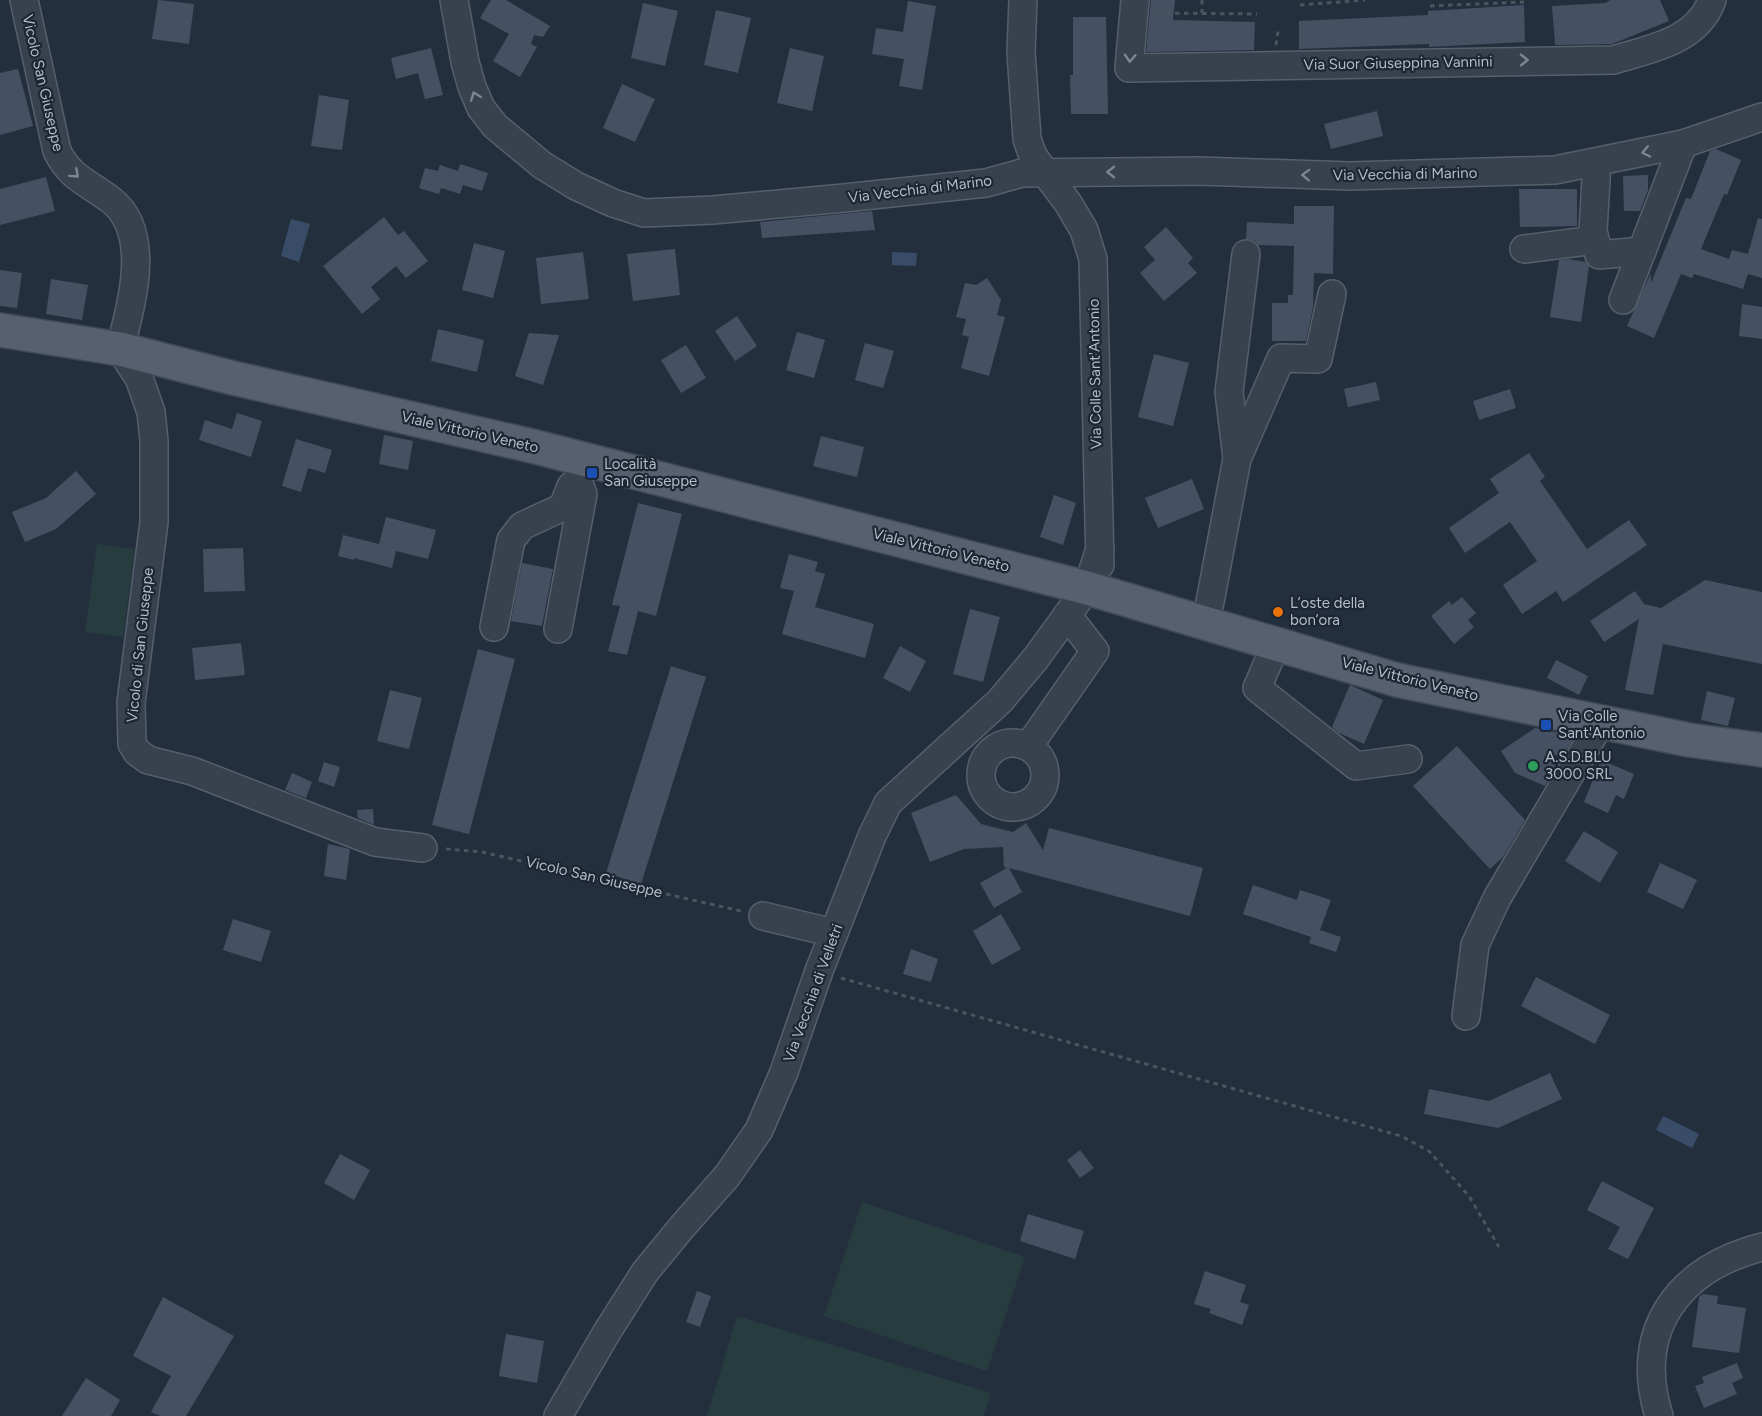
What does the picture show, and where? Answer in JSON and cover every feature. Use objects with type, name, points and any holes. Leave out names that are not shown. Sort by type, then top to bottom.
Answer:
[{"type":"main road","name":"Viale Vittorio Veneto","points":[[0,330],[120,349],[233,378],[532,446],[581,471],[1094,590],[1397,680],[1689,740],[1762,750]]},
{"type":"street","name":"Vicolo San Giuseppe","points":[[24,0],[57,151],[63,163],[76,177],[113,201],[131,225],[136,255],[130,308],[120,349]]},
{"type":"street","name":"Via Vecchia di Marino","points":[[454,0],[465,62],[481,108],[495,126],[542,165],[576,186],[644,213],[713,210],[986,183],[1022,173],[1199,171],[1350,176],[1555,170],[1683,144],[1762,117]]},
{"type":"street","points":[[1023,0],[1021,52],[1027,139],[1033,156],[1045,173]]},
{"type":"street","name":"Via Suor Giuseppina Vannini","points":[[1134,6],[1129,68],[1613,60],[1668,43],[1697,27],[1712,0]]},
{"type":"street","points":[[1623,300],[1683,144]]},
{"type":"street","points":[[1597,162],[1593,231],[1599,255],[1642,251]]},
{"type":"street","name":"Via Colle Sant'Antonio","points":[[1045,173],[1074,211],[1087,236],[1093,259],[1100,549],[1094,590]]},
{"type":"street","points":[[1524,249],[1595,240]]},
{"type":"street","points":[[1237,459],[1229,392],[1246,254]]},
{"type":"street","points":[[1206,623],[1237,459],[1281,358],[1318,359],[1332,294]]},
{"type":"street","name":"Vicolo di San Giuseppe","points":[[120,349],[139,378],[151,412],[154,441],[154,522],[131,703],[132,744],[137,752],[148,760],[192,771],[375,842],[423,848]]},
{"type":"street","points":[[494,627],[511,540],[522,526],[563,507],[571,486],[581,471]]},
{"type":"street","points":[[558,629],[583,494],[581,471]]},
{"type":"street","name":"Via Vecchia di Velletri","points":[[558,1416],[601,1341],[645,1272],[681,1227],[727,1176],[759,1130],[784,1072],[819,972],[872,836],[888,803],[1000,701],[1036,658],[1067,615],[1094,590]]},
{"type":"street","points":[[1028,747],[1095,651],[1067,615]]},
{"type":"street","points":[[1276,644],[1257,688],[1356,766],[1408,759]]},
{"type":"street","points":[[1466,1016],[1475,945],[1497,898],[1601,722]]},
{"type":"street","points":[[764,916],[834,933]]},
{"type":"street","points":[[1659,1416],[1654,1395],[1653,1357],[1663,1316],[1676,1296],[1698,1276],[1725,1260],[1762,1247]]},
{"type":"path","points":[[1202,0],[1202,13]]},
{"type":"path","points":[[1300,5],[1365,0]]},
{"type":"path","points":[[1430,6],[1460,2],[1524,2]]},
{"type":"path","points":[[1134,6],[1202,13],[1257,14]]},
{"type":"path","name":"Vicolo San Giuseppe","points":[[423,848],[482,852],[764,916]]},
{"type":"path","points":[[819,972],[1401,1136],[1429,1151],[1470,1196],[1499,1247]]},
{"type":"green space","points":[[97,544],[135,549],[123,637],[85,632]]},
{"type":"green space","points":[[862,1202],[1025,1257],[987,1371],[824,1316]]},
{"type":"green space","points":[[737,1316],[991,1393],[984,1416],[707,1416]]},
{"type":"water","points":[[291,219],[310,224],[299,262],[281,256]]},
{"type":"water","points":[[892,252],[917,253],[916,266],[892,265]]},
{"type":"water","points":[[1663,1116],[1699,1134],[1692,1148],[1656,1130]]},
{"type":"building","points":[[158,0],[194,4],[189,44],[152,39]]},
{"type":"building","points":[[491,0],[506,0],[550,26],[543,37],[534,35],[531,44],[537,47],[520,77],[493,61],[509,34],[480,18]]},
{"type":"building","points":[[1151,0],[1175,0],[1173,20],[1255,22],[1254,50],[1146,52]]},
{"type":"building","points":[[1611,0],[1660,0],[1669,21],[1612,44],[1555,45],[1552,6],[1605,3]]},
{"type":"building","points":[[908,1],[936,6],[922,90],[899,86],[904,59],[872,54],[876,28],[903,32]]},
{"type":"building","points":[[643,3],[678,11],[665,66],[631,58]]},
{"type":"building","points":[[1524,5],[1525,42],[1429,47],[1429,44],[1299,49],[1299,21],[1428,15],[1428,11]]},
{"type":"building","points":[[716,10],[751,18],[738,73],[704,65]]},
{"type":"building","points":[[1073,17],[1106,17],[1108,114],[1071,114],[1070,75],[1073,75]]},
{"type":"building","points":[[431,48],[443,95],[425,99],[418,73],[396,79],[391,58]]},
{"type":"building","points":[[790,48],[824,56],[812,111],[777,103]]},
{"type":"building","points":[[18,69],[33,126],[0,135],[0,73]]},
{"type":"building","points":[[622,84],[655,99],[635,142],[603,128]]},
{"type":"building","points":[[319,95],[349,100],[342,150],[311,146]]},
{"type":"building","points":[[1377,111],[1383,136],[1331,149],[1324,124]]},
{"type":"building","points":[[1716,149],[1741,160],[1701,249],[1729,259],[1732,250],[1748,254],[1758,218],[1762,219],[1762,278],[1748,274],[1743,289],[1694,274],[1692,278],[1681,274],[1654,338],[1627,326],[1651,273],[1651,283],[1686,198],[1691,199],[1710,151]]},
{"type":"building","points":[[460,164],[488,173],[482,191],[463,185],[460,194],[441,188],[439,194],[419,188],[425,168],[438,171],[440,165],[458,171]]},
{"type":"building","points":[[1648,175],[1648,190],[1640,211],[1624,211],[1623,176]]},
{"type":"building","points":[[46,177],[55,211],[0,225],[0,189]]},
{"type":"building","points":[[1519,189],[1577,189],[1577,226],[1520,227]]},
{"type":"building","points":[[1294,206],[1334,206],[1333,274],[1314,273],[1313,307],[1306,341],[1272,341],[1272,303],[1288,303],[1288,295],[1293,295],[1294,246],[1258,245],[1255,241],[1246,239],[1247,222],[1294,224]]},
{"type":"building","points":[[872,211],[875,230],[762,238],[760,222]]},
{"type":"building","points":[[384,217],[398,235],[404,231],[428,261],[406,278],[396,266],[371,287],[380,299],[362,314],[323,266]]},
{"type":"building","points":[[1166,227],[1193,258],[1188,263],[1197,273],[1164,301],[1140,273],[1155,260],[1144,247]]},
{"type":"building","points":[[474,243],[505,251],[493,298],[462,290]]},
{"type":"building","points":[[675,249],[680,295],[633,301],[627,254]]},
{"type":"building","points":[[583,252],[589,299],[541,304],[536,258]]},
{"type":"building","points":[[1559,260],[1585,262],[1589,267],[1581,322],[1550,317]]},
{"type":"building","points":[[0,270],[22,273],[17,308],[0,306]]},
{"type":"building","points":[[987,278],[1001,300],[997,315],[1005,317],[989,376],[961,368],[969,337],[962,335],[966,319],[956,317],[965,283],[976,285]]},
{"type":"building","points":[[51,279],[88,285],[82,320],[46,314]]},
{"type":"building","points":[[1742,304],[1762,307],[1762,339],[1739,336]]},
{"type":"building","points":[[737,316],[757,346],[735,361],[715,331]]},
{"type":"building","points":[[438,329],[484,340],[477,372],[431,361]]},
{"type":"building","points":[[797,332],[825,340],[814,378],[786,370]]},
{"type":"building","points":[[529,333],[559,335],[543,385],[515,376]]},
{"type":"building","points":[[865,343],[894,351],[883,388],[855,380]]},
{"type":"building","points":[[686,345],[706,378],[681,393],[661,360]]},
{"type":"building","points":[[1154,354],[1189,363],[1173,426],[1138,417]]},
{"type":"building","points":[[1376,382],[1380,400],[1348,407],[1344,389]]},
{"type":"building","points":[[1510,389],[1516,408],[1479,420],[1473,401]]},
{"type":"building","points":[[237,413],[262,421],[251,457],[199,440],[205,420],[232,429]]},
{"type":"building","points":[[384,435],[413,441],[408,470],[379,464]]},
{"type":"building","points":[[821,436],[864,447],[857,477],[813,466]]},
{"type":"building","points":[[296,439],[332,450],[325,473],[308,468],[301,492],[282,486]]},
{"type":"building","points":[[1529,453],[1545,477],[1540,481],[1587,549],[1629,520],[1647,545],[1563,602],[1556,591],[1522,614],[1503,585],[1537,561],[1510,522],[1465,553],[1449,528],[1499,493],[1490,479]]},
{"type":"building","points":[[76,471],[96,494],[56,529],[25,542],[12,512],[46,498]]},
{"type":"building","points":[[1192,479],[1204,509],[1158,528],[1145,498]]},
{"type":"building","points":[[1054,495],[1076,503],[1063,545],[1040,537]]},
{"type":"building","points":[[638,503],[682,514],[656,616],[638,611],[627,655],[608,651],[620,606],[612,605]]},
{"type":"building","points":[[386,517],[436,530],[428,559],[396,551],[392,568],[338,556],[343,535],[379,544]]},
{"type":"building","points":[[243,548],[245,591],[204,592],[203,549]]},
{"type":"building","points":[[789,554],[818,562],[815,571],[825,574],[815,607],[874,624],[865,658],[782,634],[794,591],[780,588]]},
{"type":"building","points":[[522,563],[553,569],[542,626],[511,621]]},
{"type":"building","points":[[1705,580],[1762,592],[1762,664],[1663,644],[1653,695],[1625,690],[1639,619],[1604,642],[1590,621],[1635,591],[1644,604],[1661,608]]},
{"type":"building","points":[[1462,597],[1476,613],[1468,620],[1474,627],[1454,644],[1431,616],[1449,601],[1452,605]]},
{"type":"building","points":[[970,609],[1000,617],[983,682],[953,674]]},
{"type":"building","points":[[241,643],[245,675],[195,680],[192,648]]},
{"type":"building","points":[[900,646],[926,661],[910,692],[883,678]]},
{"type":"building","points":[[478,649],[515,659],[469,834],[432,825]]},
{"type":"building","points":[[1556,660],[1588,676],[1579,695],[1547,678]]},
{"type":"building","points":[[671,666],[706,677],[641,884],[606,873]]},
{"type":"building","points":[[1350,685],[1383,700],[1364,744],[1339,733],[1332,727]]},
{"type":"building","points":[[390,690],[422,698],[409,749],[377,741]]},
{"type":"building","points":[[1707,691],[1735,698],[1728,726],[1701,720]]},
{"type":"building","name":"A.S.D.BLU 3000 SRL","points":[[1535,728],[1575,736],[1566,751],[1549,758],[1556,767],[1545,786],[1515,773],[1501,751]]},
{"type":"building","points":[[1457,746],[1525,820],[1503,857],[1490,869],[1413,786]]},
{"type":"building","points":[[1601,760],[1634,774],[1624,799],[1616,795],[1608,813],[1584,802]]},
{"type":"building","points":[[324,762],[340,767],[334,787],[318,781]]},
{"type":"building","points":[[292,773],[312,782],[306,798],[285,790]]},
{"type":"building","points":[[956,795],[981,824],[1013,832],[1026,823],[1043,850],[1049,828],[1203,868],[1190,916],[1009,868],[1022,892],[994,908],[980,883],[1007,868],[1004,867],[1003,847],[964,849],[930,862],[911,813]]},
{"type":"building","points":[[373,809],[374,825],[358,818],[357,810]]},
{"type":"building","points":[[1584,831],[1618,852],[1600,883],[1565,861]]},
{"type":"building","points":[[328,844],[350,849],[346,880],[324,876]]},
{"type":"building","points":[[1660,863],[1697,880],[1683,909],[1647,892]]},
{"type":"building","points":[[1253,885],[1297,900],[1300,890],[1331,900],[1320,930],[1341,937],[1336,952],[1309,943],[1311,937],[1243,914]]},
{"type":"building","points":[[1001,914],[1021,949],[992,965],[973,931]]},
{"type":"building","points":[[233,919],[271,931],[261,962],[223,950]]},
{"type":"building","points":[[911,949],[938,959],[931,982],[903,974]]},
{"type":"building","points":[[1536,977],[1610,1015],[1595,1044],[1521,1006]]},
{"type":"building","points":[[1550,1073],[1562,1099],[1498,1128],[1424,1114],[1429,1089],[1489,1101]]},
{"type":"building","points":[[1080,1150],[1094,1168],[1080,1178],[1067,1160]]},
{"type":"building","points":[[340,1154],[370,1170],[354,1200],[324,1183]]},
{"type":"building","points":[[1602,1181],[1654,1208],[1628,1259],[1608,1249],[1620,1227],[1587,1210]]},
{"type":"building","points":[[1028,1214],[1084,1231],[1075,1259],[1020,1241]]},
{"type":"building","points":[[1205,1271],[1246,1285],[1240,1302],[1249,1305],[1242,1325],[1209,1313],[1211,1309],[1194,1304]]},
{"type":"building","points":[[697,1291],[711,1296],[700,1327],[686,1322]]},
{"type":"building","points":[[1703,1294],[1718,1296],[1717,1304],[1746,1308],[1739,1353],[1692,1347],[1699,1297]]},
{"type":"building","points":[[163,1297],[234,1336],[186,1416],[160,1416],[151,1412],[171,1376],[133,1356]]},
{"type":"building","points":[[506,1334],[544,1341],[537,1383],[499,1376]]},
{"type":"building","points":[[1737,1363],[1743,1378],[1732,1383],[1737,1394],[1704,1408],[1695,1386],[1704,1383],[1702,1377]]},
{"type":"building","points":[[86,1378],[120,1400],[111,1416],[62,1416]]},
{"type":"place","name":"Località San Giuseppe","points":[[592,473]]},
{"type":"place","name":"L’oste della bon’ora","points":[[1278,612]]},
{"type":"place","name":"Via Colle Sant'Antonio","points":[[1546,725]]},
{"type":"place","name":"A.S.D.BLU 3000 SRL","points":[[1533,766]]}]
